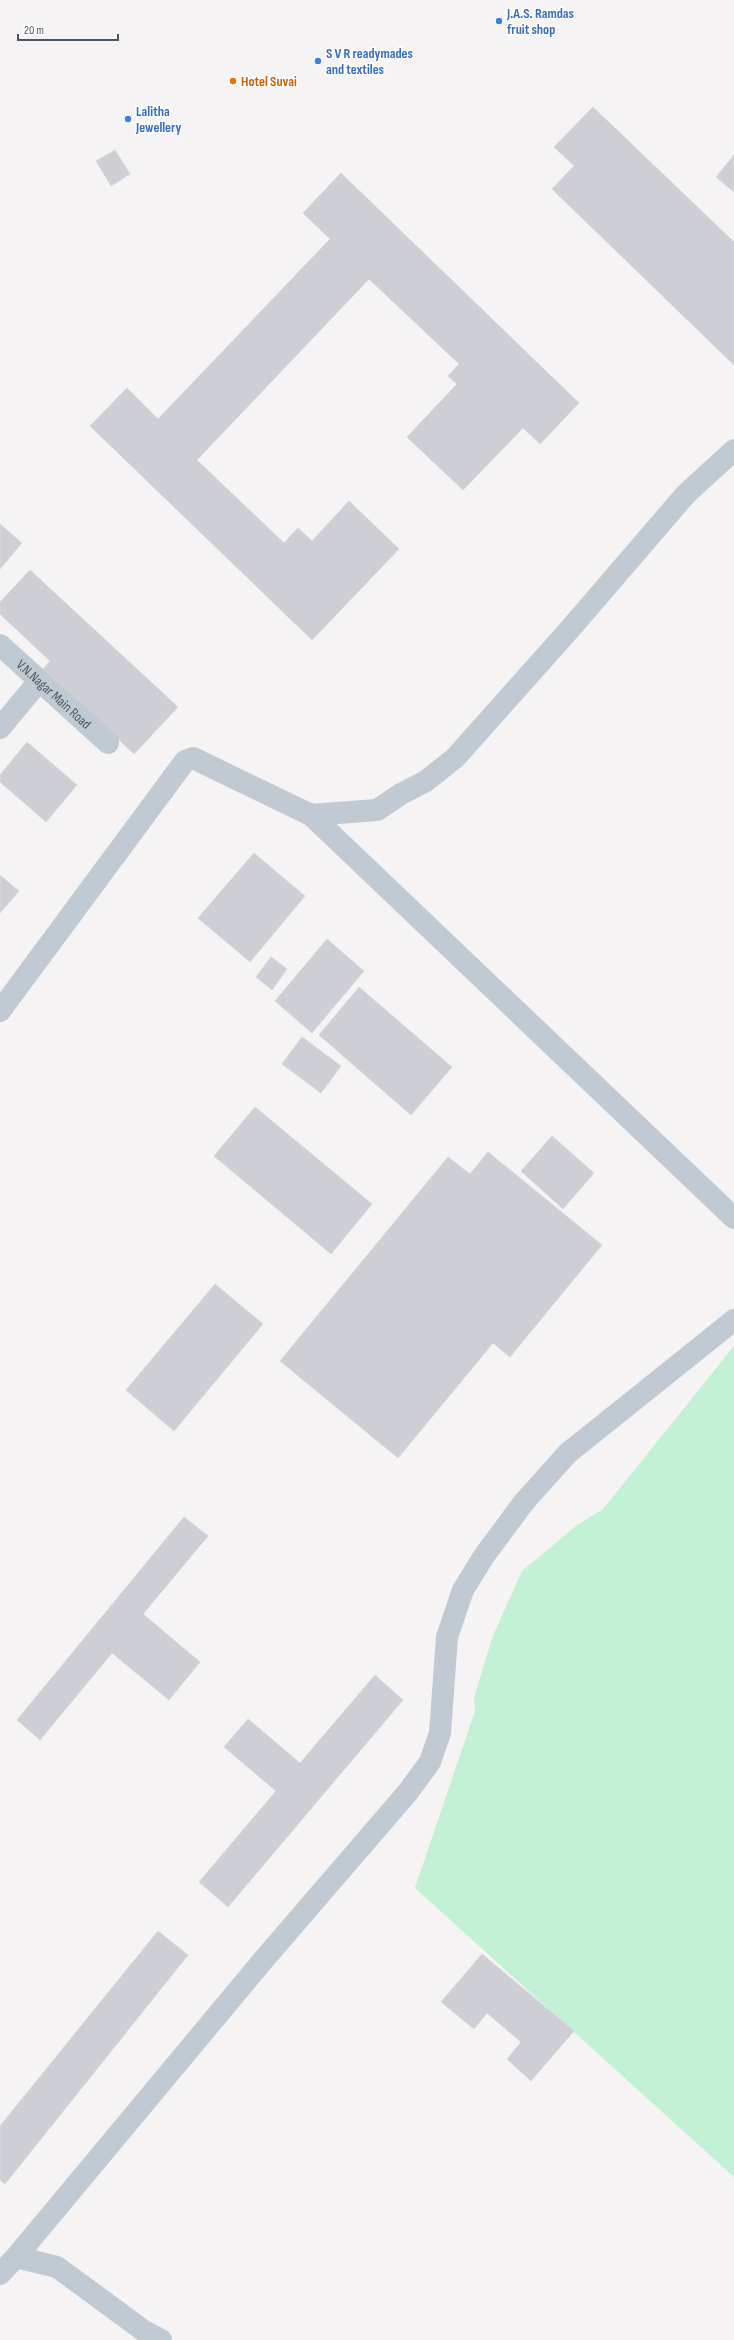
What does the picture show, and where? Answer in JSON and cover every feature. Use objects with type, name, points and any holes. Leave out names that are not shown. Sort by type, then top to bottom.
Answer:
[{"type":"street","points":[[311,815],[377,810],[401,794],[426,781],[455,758],[570,629],[686,494],[734,450]]},
{"type":"street","name":"V.N.Nagar Main Road","points":[[0,645],[108,743]]},
{"type":"street","points":[[0,728],[39,681]]},
{"type":"street","points":[[0,1011],[185,761],[193,758],[311,815],[734,1218]]},
{"type":"street","points":[[0,2274],[16,2257],[260,1964],[408,1792],[430,1762],[440,1733],[447,1637],[463,1590],[484,1556],[524,1502],[568,1453],[734,1320]]},
{"type":"street","points":[[16,2257],[57,2267],[144,2331],[161,2340]]},
{"type":"green space","points":[[734,1346],[734,2177],[415,1888],[475,1711],[474,1698],[492,1638],[522,1571],[576,1526],[603,1509]]},
{"type":"building","points":[[593,107],[734,242],[734,365],[552,189],[574,166],[554,147]]},
{"type":"building","points":[[115,150],[130,174],[111,186],[96,161]]},
{"type":"building","points":[[734,155],[734,192],[716,177]]},
{"type":"building","points":[[341,173],[579,403],[540,444],[523,428],[463,490],[407,437],[457,384],[448,376],[459,364],[369,279],[197,460],[284,543],[298,528],[312,541],[349,501],[399,549],[312,640],[90,426],[127,388],[158,419],[330,239],[303,213]]},
{"type":"building","points":[[0,524],[22,543],[0,569]]},
{"type":"building","points":[[30,570],[178,707],[134,754],[43,669],[50,661],[0,614],[0,602]]},
{"type":"building","points":[[27,742],[77,785],[46,822],[0,782],[0,775]]},
{"type":"building","points":[[254,853],[305,896],[250,962],[198,918]]},
{"type":"building","points":[[0,875],[19,891],[0,913]]},
{"type":"building","points":[[327,939],[364,971],[312,1033],[275,1001]]},
{"type":"building","points":[[271,957],[287,969],[272,990],[256,977]]},
{"type":"building","points":[[359,987],[452,1067],[411,1115],[319,1035]]},
{"type":"building","points":[[302,1037],[341,1066],[321,1093],[282,1064]]},
{"type":"building","points":[[255,1107],[372,1204],[331,1254],[214,1156]]},
{"type":"building","points":[[552,1136],[594,1173],[563,1209],[521,1171]]},
{"type":"building","points":[[488,1152],[602,1245],[510,1357],[493,1343],[398,1458],[280,1361],[448,1157],[470,1174]]},
{"type":"building","points":[[215,1284],[263,1324],[174,1431],[126,1390]]},
{"type":"building","points":[[184,1517],[208,1536],[143,1614],[200,1662],[169,1700],[112,1653],[40,1740],[17,1720]]},
{"type":"building","points":[[375,1675],[403,1700],[228,1907],[199,1882],[276,1791],[224,1747],[248,1719],[300,1763]]},
{"type":"building","points":[[158,1931],[188,1955],[5,2184],[0,2180],[0,2126]]},
{"type":"building","points":[[482,1954],[574,2031],[531,2081],[507,2059],[521,2042],[487,2013],[474,2029],[441,2002]]},
{"type":"place","name":"J.A.S. Ramdas fruit shop","points":[[499,21]]},
{"type":"place","name":"S V R readymades and textiles","points":[[318,61]]},
{"type":"place","name":"Hotel Suvai","points":[[233,81]]},
{"type":"place","name":"Lalitha Jewellery","points":[[128,119]]}]
